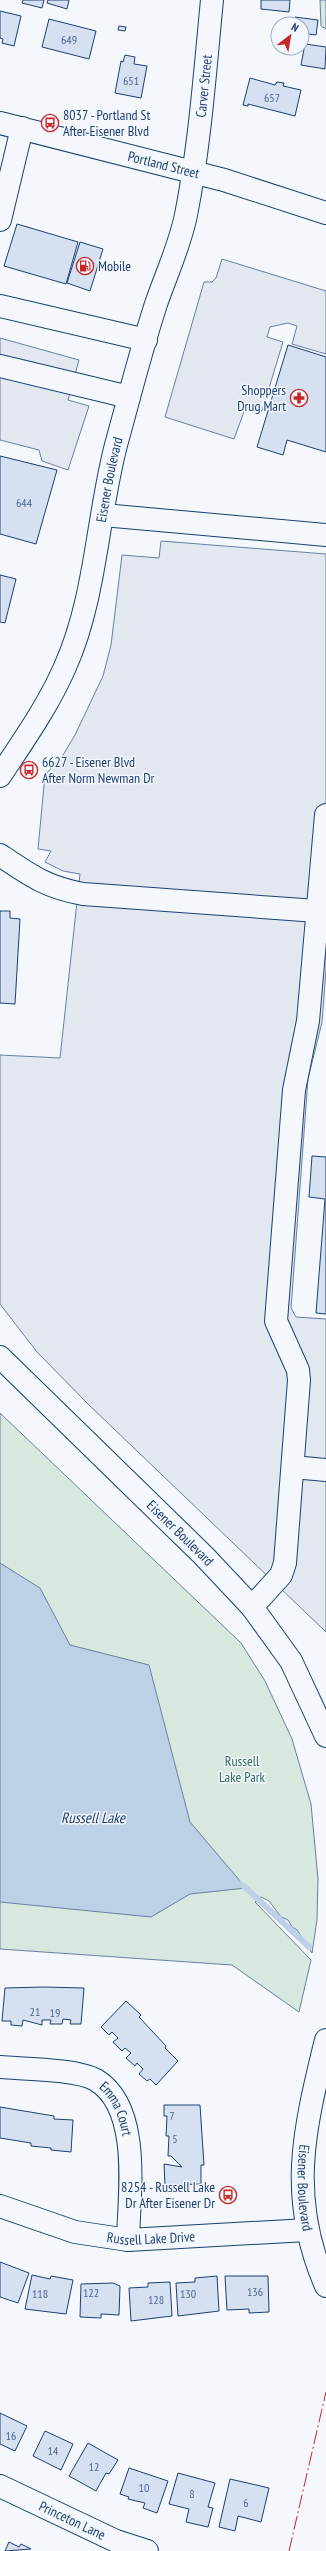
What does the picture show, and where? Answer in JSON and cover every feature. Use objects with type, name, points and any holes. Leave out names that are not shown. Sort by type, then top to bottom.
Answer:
[{"type":"street","name":"Carver Street","points":[[192,172],[200,115],[212,0]]},
{"type":"street","name":"Portland Street","points":[[0,123],[192,172],[326,213]]},
{"type":"street","points":[[0,220],[22,128]]},
{"type":"street","name":"Eisener Boulevard","points":[[0,776],[32,727],[65,666],[89,586],[116,448],[129,397],[186,216],[192,172]]},
{"type":"street","points":[[0,306],[146,340]]},
{"type":"street","points":[[0,366],[129,397]]},
{"type":"street","points":[[103,515],[326,535]]},
{"type":"street","points":[[252,1607],[281,1575],[285,1563],[300,1380],[298,1370],[276,1321],[294,1090],[308,1021],[326,815]]},
{"type":"street","points":[[0,855],[40,882],[59,890],[83,894],[317,911]]},
{"type":"street","name":"Eisener Boulevard","points":[[0,1357],[204,1556],[252,1607],[291,1661],[326,1736]]},
{"type":"street","points":[[293,1467],[326,1470]]},
{"type":"street","name":"Eisener Boulevard","points":[[326,2040],[302,2149],[302,2187],[307,2230],[316,2264],[326,2286]]},
{"type":"street","name":"Emma Court","points":[[0,2067],[66,2072],[96,2080],[111,2094],[121,2110],[130,2149],[128,2240]]},
{"type":"street","name":"Russell Lake Drive","points":[[0,2206],[75,2232],[128,2240],[307,2230]]},
{"type":"street","name":"Princeton Lane","points":[[0,2486],[116,2541],[147,2551]]},
{"type":"green space","points":[[320,0],[326,0],[326,29],[321,26]]},
{"type":"green space","name":"Russell Lake Park","points":[[0,1413],[241,1643],[265,1681],[292,1739],[311,1804],[318,1879],[317,1920],[312,1953],[297,1930],[292,1927],[288,1920],[281,1917],[269,1901],[261,1897],[255,1902],[311,1960],[299,2012],[232,1965],[0,1949]]},
{"type":"shaded area","points":[[222,259],[326,291],[326,354],[292,344],[297,326],[288,323],[270,327],[267,337],[283,342],[262,411],[246,406],[234,439],[165,417],[204,282],[212,282],[216,278]]},
{"type":"shaded area","points":[[0,338],[79,360],[68,400],[89,406],[68,470],[42,461],[39,450],[0,440]]},
{"type":"shaded area","points":[[161,541],[326,554],[326,970],[322,1022],[308,1079],[291,1308],[296,1317],[326,1319],[326,1632],[88,1404],[37,1352],[0,1304],[0,1055],[60,1058],[80,874],[63,871],[45,862],[51,851],[38,849],[45,775],[63,755],[75,735],[103,676],[111,645],[122,555],[159,558]]},
{"type":"water","name":"Russell Lake","points":[[0,1563],[40,1588],[70,1645],[149,1665],[190,1822],[246,1888],[190,1894],[151,1917],[0,1902]]},
{"type":"building","points":[[23,0],[44,0],[42,8],[22,3]]},
{"type":"building","points":[[48,0],[69,0],[67,9],[47,3]]},
{"type":"building","points":[[261,0],[290,0],[289,12],[261,9]]},
{"type":"building","points":[[0,11],[21,16],[14,46],[2,43],[3,39],[0,38]]},
{"type":"building","points":[[49,19],[96,31],[89,59],[42,47]]},
{"type":"building","points":[[310,19],[318,20],[316,35],[310,34]]},
{"type":"building","points":[[119,26],[126,27],[125,31],[118,30]]},
{"type":"building","points":[[310,45],[326,47],[325,69],[301,65],[303,56],[310,56]]},
{"type":"building","points":[[125,55],[135,57],[134,64],[147,66],[141,98],[115,93],[121,61],[123,62]]},
{"type":"building","points":[[250,78],[275,85],[277,82],[284,83],[283,86],[301,90],[295,116],[248,104],[248,106],[243,105]]},
{"type":"building","points":[[17,224],[78,242],[66,284],[4,266]]},
{"type":"building","name":"Mobile","points":[[80,242],[103,249],[90,291],[67,283]]},
{"type":"building","name":"Shoppers Drug Mart","points":[[288,345],[326,357],[326,452],[287,440],[283,455],[257,447]]},
{"type":"building","points":[[0,456],[57,470],[36,544],[0,534]]},
{"type":"building","points":[[0,575],[16,579],[5,623],[0,622]]},
{"type":"building","points":[[0,911],[10,911],[10,918],[20,919],[15,1004],[0,1003]]},
{"type":"building","points":[[312,1156],[326,1157],[326,1314],[316,1313],[325,1199],[309,1197]]},
{"type":"building","points":[[5,1988],[84,1988],[81,2024],[70,2024],[71,2020],[63,2019],[62,2024],[50,2024],[51,2020],[42,2020],[42,2025],[23,2020],[22,2026],[11,2025],[11,2021],[2,2021]]},
{"type":"building","points":[[126,2001],[141,2015],[139,2017],[178,2061],[156,2085],[150,2079],[147,2081],[139,2074],[143,2069],[137,2063],[135,2066],[126,2058],[131,2053],[125,2048],[122,2051],[113,2042],[118,2038],[112,2032],[109,2035],[101,2027]]},
{"type":"building","points":[[164,2105],[200,2105],[204,2165],[201,2165],[201,2184],[165,2185],[164,2164],[182,2167],[171,2156],[168,2156],[169,2136],[166,2136],[167,2116],[164,2116]]},
{"type":"building","points":[[0,2107],[54,2116],[54,2119],[73,2120],[71,2152],[51,2150],[51,2148],[31,2146],[31,2143],[0,2138]]},
{"type":"building","points":[[0,2262],[29,2273],[18,2303],[0,2297]]},
{"type":"building","points":[[32,2275],[50,2279],[51,2276],[73,2280],[66,2314],[25,2309]]},
{"type":"building","points":[[217,2276],[219,2311],[178,2316],[176,2283],[195,2282],[195,2278]]},
{"type":"building","points":[[225,2276],[268,2276],[269,2312],[249,2313],[249,2309],[227,2310]]},
{"type":"building","points":[[170,2282],[172,2316],[131,2321],[129,2288],[148,2287],[148,2283]]},
{"type":"building","points":[[113,2283],[120,2286],[119,2315],[101,2314],[101,2318],[80,2317],[81,2284]]},
{"type":"building","points":[[0,2413],[27,2426],[15,2451],[0,2444]]},
{"type":"building","points":[[45,2431],[73,2444],[61,2470],[33,2456]]},
{"type":"building","points":[[88,2443],[118,2460],[109,2474],[106,2473],[96,2491],[69,2476]]},
{"type":"building","points":[[129,2468],[168,2481],[157,2513],[143,2508],[145,2503],[128,2499],[129,2497],[120,2494]]},
{"type":"building","points":[[178,2473],[215,2483],[208,2507],[213,2508],[208,2527],[186,2522],[189,2509],[169,2504]]},
{"type":"building","points":[[230,2479],[269,2488],[261,2522],[238,2516],[235,2531],[219,2527]]},
{"type":"building","points":[[9,2542],[19,2547],[21,2544],[31,2549],[5,2551]]},
{"type":"waterway","points":[[238,1883],[245,1887],[309,1947]]},
{"type":"power","points":[[289,2551],[326,2392]]},
{"type":"place","name":"8037 - Portland St After Eisener Blvd","points":[[50,123]]},
{"type":"place","name":"Mobile","points":[[85,266]]},
{"type":"place","name":"Shoppers Drug Mart","points":[[299,398]]},
{"type":"place","name":"6627 - Eisener Blvd After Norm Newman Dr","points":[[29,770]]},
{"type":"place","name":"8254 - Russell Lake Dr After Eisener Dr","points":[[228,2195]]}]
